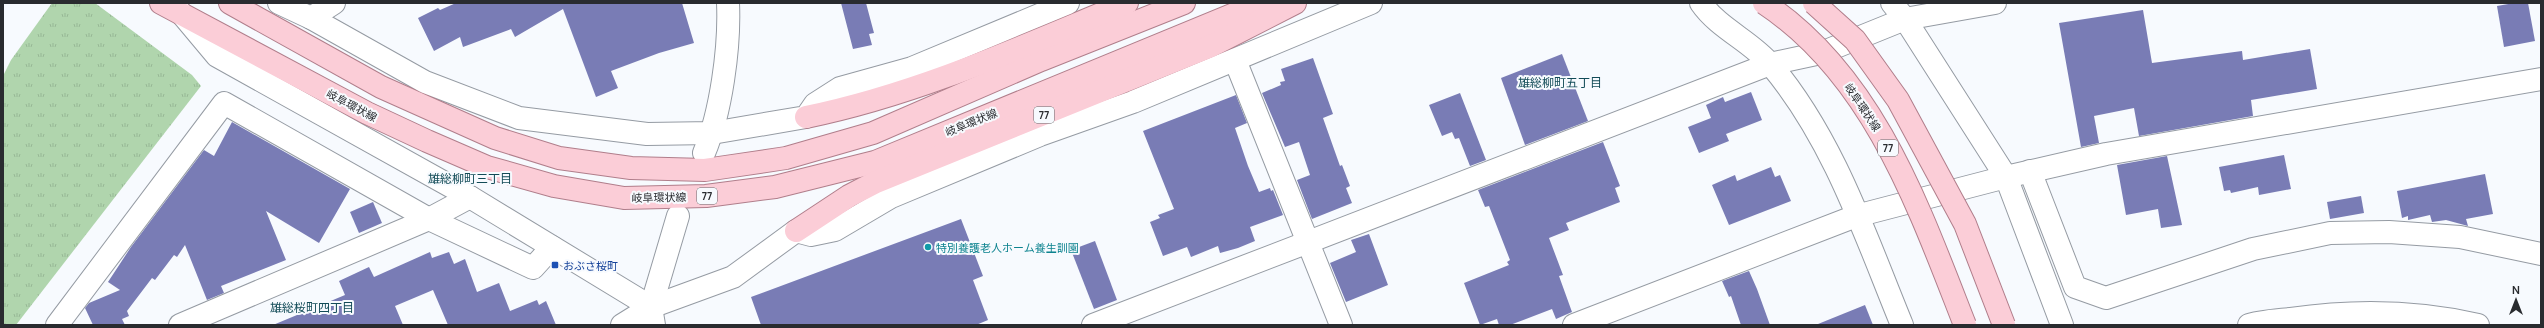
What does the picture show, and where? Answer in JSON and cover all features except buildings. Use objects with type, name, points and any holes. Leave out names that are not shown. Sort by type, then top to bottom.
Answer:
[{"type":"main road","points":[[230,3],[381,87],[495,138],[559,158],[631,168],[705,170],[786,158],[873,133],[1041,60],[1184,3]]},
{"type":"main road","points":[[806,117],[854,107],[952,76],[1127,3]]},
{"type":"main road","name":"岐阜環状線","points":[[170,7],[367,113],[488,167],[554,186],[624,198],[706,196],[775,187],[875,162],[1261,3]]},
{"type":"main road","name":"77","points":[[796,231],[849,196],[876,182],[1211,46],[1295,3]]},
{"type":"main road","name":"岐阜環状線","points":[[1764,3],[1786,18],[1833,64],[1874,121],[1914,200],[1965,325]]},
{"type":"main road","points":[[1814,3],[1855,40],[1898,100],[1965,224],[2004,325]]},
{"type":"street","points":[[280,3],[311,18],[425,82],[519,118],[647,134],[712,133],[806,117],[816,104],[840,88],[912,68],[1068,3]]},
{"type":"street","points":[[311,18],[334,3]]},
{"type":"street","points":[[704,153],[712,133],[729,28],[728,3]]},
{"type":"street","points":[[622,325],[652,316],[733,277],[796,231],[811,235],[835,230],[891,198],[1040,135],[1134,102],[1371,3]]},
{"type":"street","points":[[1700,3],[1709,15],[1770,64],[1803,108],[1831,155],[1902,325]]},
{"type":"street","points":[[1093,325],[1770,64],[1821,52],[1898,11],[1995,3]]},
{"type":"street","points":[[170,7],[217,56],[470,198],[552,247],[652,316]]},
{"type":"street","points":[[1898,11],[2006,177],[2062,325]]},
{"type":"street","points":[[1235,60],[1341,325]]},
{"type":"street","points":[[1574,325],[1856,216],[2030,170],[2106,154],[2541,79]]},
{"type":"street","points":[[57,325],[224,103],[429,219],[534,268],[552,247]]},
{"type":"street","points":[[2030,170],[2075,287],[2106,298],[2253,249],[2330,233],[2389,232],[2460,237],[2541,254]]},
{"type":"street","points":[[180,325],[429,219],[470,198]]},
{"type":"street","points":[[652,316],[678,216]]},
{"type":"street","points":[[2249,325],[2328,314],[2390,314],[2433,317],[2478,325]]},
{"type":"green space","points":[[52,3],[95,3],[192,75],[201,86],[16,325],[3,325],[3,76],[11,60]]},
{"type":"place","name":"特別養護老人ホーム養生訓園","points":[[928,247]]},
{"type":"place","name":"おぶさ桜町","points":[[555,265]]},
{"type":"district","name":"雄総柳町五丁目","points":[[1560,82]]},
{"type":"district","name":"雄総柳町三丁目","points":[[470,178]]},
{"type":"district","name":"雄総桜町四丁目","points":[[312,307]]}]
